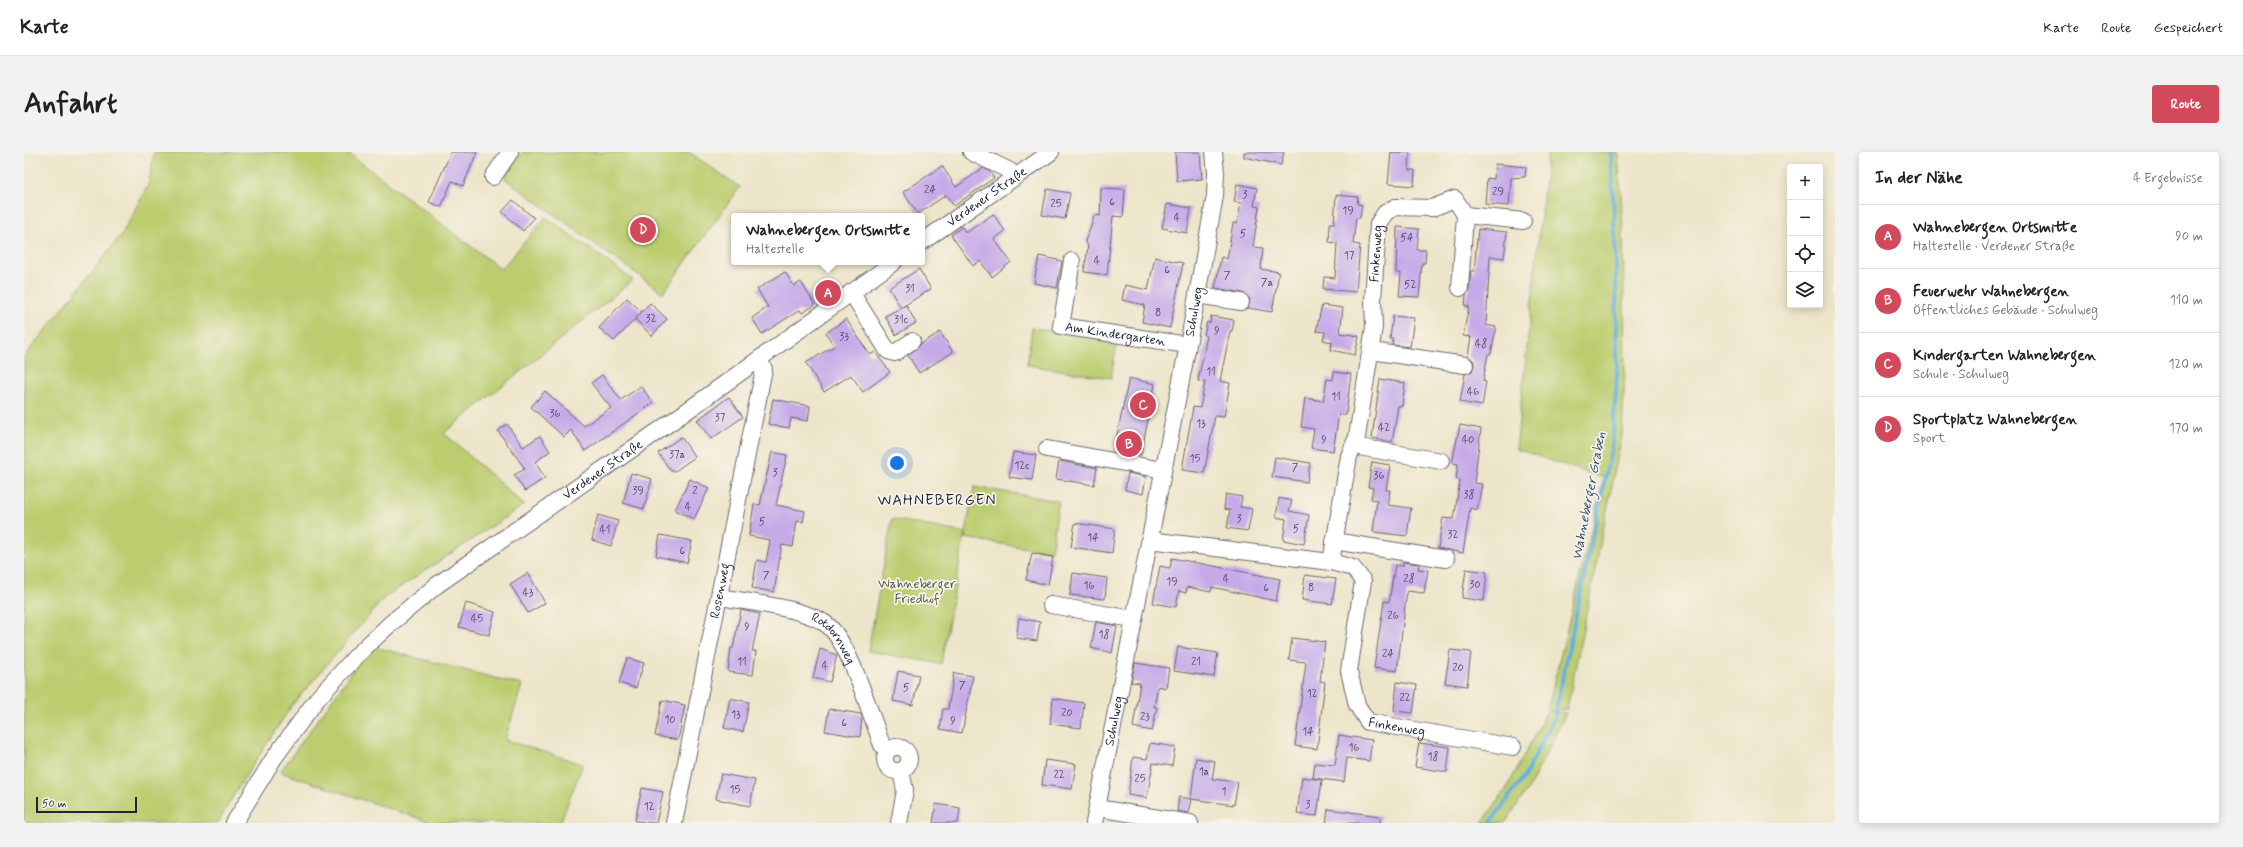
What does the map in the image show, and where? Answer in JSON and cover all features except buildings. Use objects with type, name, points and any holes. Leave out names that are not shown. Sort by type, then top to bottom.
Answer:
[{"type":"street","points":[[493,177],[510,152]]},
{"type":"street","points":[[971,152],[1010,171],[1014,177]]},
{"type":"street","name":"Verdener Straße","points":[[925,240],[1051,152]]},
{"type":"street","name":"Schulweg","points":[[1095,815],[1188,345],[1215,196],[1216,173],[1214,152]]},
{"type":"street","name":"Finkenweg","points":[[1331,562],[1349,456],[1357,437],[1371,351],[1374,327],[1373,300],[1378,224],[1384,213],[1395,207],[1432,208],[1455,199],[1465,215]]},
{"type":"street","points":[[1460,288],[1465,215],[1523,221]]},
{"type":"street","name":"Am Kindergarten","points":[[1072,261],[1061,326],[1188,345]]},
{"type":"street","name":"Verdener Straße","points":[[234,823],[274,758],[317,699],[358,654],[390,624],[437,585],[759,359],[890,265]]},
{"type":"street","points":[[851,292],[888,351],[895,353],[912,341]]},
{"type":"street","points":[[1197,295],[1242,302]]},
{"type":"street","points":[[1371,351],[1465,365]]},
{"type":"street","name":"Rosenweg","points":[[674,823],[764,369],[759,359]]},
{"type":"street","points":[[1353,446],[1441,462]]},
{"type":"street","points":[[1047,449],[1163,470]]},
{"type":"street","name":"Finkenweg","points":[[1149,540],[1331,562],[1353,568],[1363,581],[1349,671],[1357,705],[1368,722],[1513,747]]},
{"type":"street","points":[[1334,541],[1446,558]]},
{"type":"street","name":"Rotdornweg","points":[[720,597],[800,613],[826,623],[836,632],[849,658],[882,744],[888,750],[897,747],[902,748],[909,755],[908,765],[901,771],[905,790],[899,823]]},
{"type":"street","points":[[1050,605],[1133,619]]},
{"type":"street","points":[[1095,815],[1190,823]]},
{"type":"green space","points":[[154,152],[347,152],[501,269],[546,217],[633,280],[444,433],[524,505],[385,597],[292,705],[236,791],[218,823],[24,823],[24,357],[122,234],[149,183]]},
{"type":"green space","points":[[522,152],[689,152],[740,187],[663,293],[504,178]]},
{"type":"green space","points":[[1548,152],[1618,152],[1623,229],[1625,371],[1622,435],[1567,709],[1550,711],[1566,713],[1529,788],[1505,823],[1482,823],[1507,788],[1547,711],[1604,478],[1516,449]]},
{"type":"green space","points":[[1032,328],[1117,341],[1111,378],[1027,365]]},
{"type":"green space","points":[[974,487],[1059,501],[1051,552],[965,538]]},
{"type":"green space","name":"Wahneberger Friedhof","points":[[892,519],[965,533],[941,664],[868,651]]},
{"type":"green space","points":[[371,646],[522,685],[505,740],[583,764],[560,823],[432,823],[280,772]]},
{"type":"waterway","name":"Wahneberger Graben","points":[[1490,823],[1524,777],[1554,718],[1612,445],[1617,376],[1616,258],[1611,152]]},
{"type":"place","name":"Sportplatz Wahnebergen","points":[[643,230]]},
{"type":"place","name":"Wahnebergen Ortsmitte","points":[[828,293]]},
{"type":"place","name":"Kindergarten Wahnebergen","points":[[1143,405]]},
{"type":"place","name":"Feuerwehr Wahnebergen","points":[[1129,444]]},
{"type":"district","name":"WAHNEBERGEN","points":[[937,501]]}]
